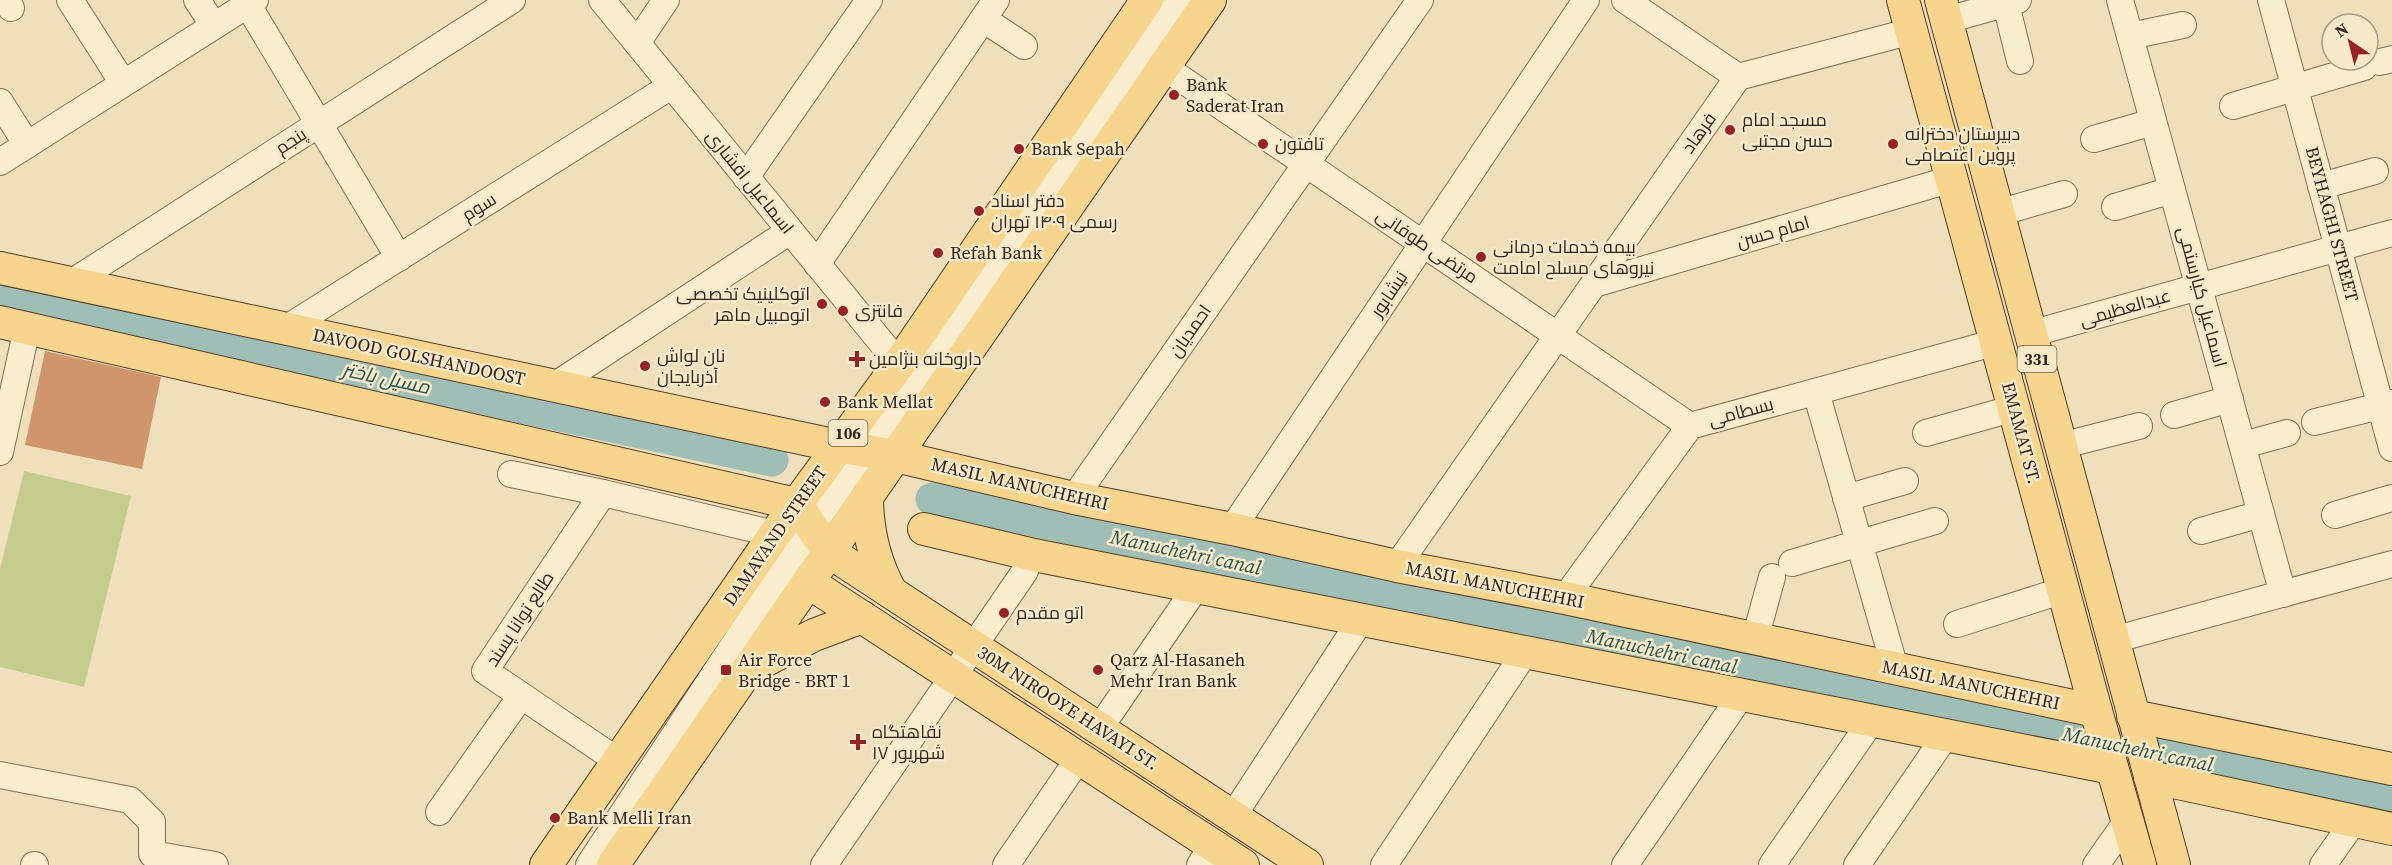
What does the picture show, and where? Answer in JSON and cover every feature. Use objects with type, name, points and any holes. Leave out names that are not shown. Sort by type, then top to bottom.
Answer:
[{"type":"main road","name":"DAMAVAND STREET","points":[[871,452],[899,364],[1147,0]]},
{"type":"main road","name":"DAMAVAND STREET","points":[[613,865],[808,582],[815,532],[871,452],[1164,67],[1210,0]]},
{"type":"main road","name":"EMAMAT ST.","points":[[1904,0],[2140,865]]},
{"type":"main road","name":"EMAMAT ST.","points":[[1944,10],[2112,640],[2150,723],[2152,754],[2160,777]]},
{"type":"main road","name":"DAVOOD GOLSHANDOOST","points":[[0,268],[871,452]]},
{"type":"main road","points":[[14,325],[815,532]]},
{"type":"main road","name":"106","points":[[815,532],[867,496],[871,452]]},
{"type":"main road","name":"MASIL MANUCHEHRI","points":[[871,452],[1074,498],[1232,529],[1397,566],[1565,598],[2097,712]]},
{"type":"main road","points":[[867,496],[867,524],[872,545],[878,568],[891,592]]},
{"type":"main road","points":[[924,529],[1030,563],[1197,586],[2112,767]]},
{"type":"main road","name":"DAMAVAND STREET","points":[[546,865],[775,534],[815,532]]},
{"type":"main road","name":"30M NIROOYE HAVAYI ST.","points":[[815,532],[891,592],[1307,865]]},
{"type":"main road","name":"30M NIROOYE HAVAYI ST.","points":[[808,582],[1079,758],[1206,855],[1244,865]]},
{"type":"main road","points":[[747,671],[814,635],[862,617]]},
{"type":"main road","points":[[2150,723],[2392,769]]},
{"type":"main road","points":[[2174,865],[2160,777],[2392,829]]},
{"type":"street","points":[[70,0],[123,83]]},
{"type":"street","points":[[197,0],[214,26]]},
{"type":"street","name":"پنجم","points":[[71,283],[512,0]]},
{"type":"street","name":"اسماعیل افشاری","points":[[602,0],[899,364]]},
{"type":"street","points":[[637,43],[666,0]]},
{"type":"street","points":[[746,177],[869,0]]},
{"type":"street","points":[[589,865],[1179,0]]},
{"type":"street","points":[[871,452],[1193,0]]},
{"type":"street","name":"احمدیان","points":[[1074,498],[1420,0]]},
{"type":"street","name":"نیشابور","points":[[1232,529],[1586,0]]},
{"type":"street","points":[[1625,0],[1738,77],[1912,31]]},
{"type":"street","name":"اسماعیل کیارستمی","points":[[2120,0],[2283,594]]},
{"type":"street","name":"BEYHAGHI STREET","points":[[2271,0],[2321,186],[2386,405],[2392,448]]},
{"type":"street","points":[[1944,10],[2010,1],[2020,61]]},
{"type":"street","points":[[0,162],[251,2],[318,124],[399,258]]},
{"type":"street","points":[[817,264],[989,9],[1024,46]]},
{"type":"street","points":[[2130,36],[2183,25]]},
{"type":"street","name":"مرتضی طوفانی","points":[[1164,67],[1690,426]]},
{"type":"street","points":[[2233,106],[2350,72]]},
{"type":"street","name":"فرهاد","points":[[1397,566],[1738,77]]},
{"type":"street","name":"سوم","points":[[287,328],[671,86]]},
{"type":"street","points":[[0,102],[27,145]]},
{"type":"street","points":[[2094,139],[2153,122]]},
{"type":"street","points":[[2321,186],[2376,171]]},
{"type":"street","name":"امام حسن","points":[[1594,284],[1952,179]]},
{"type":"street","points":[[2115,207],[2172,190]]},
{"type":"street","points":[[1998,213],[2064,194]]},
{"type":"street","points":[[554,386],[790,231]]},
{"type":"street","name":"عبدالعظیمی","points":[[2030,334],[2392,233]]},
{"type":"street","points":[[1,439],[14,325]]},
{"type":"street","name":"بسطامی","points":[[1565,598],[1690,426],[1996,342]]},
{"type":"street","points":[[1816,392],[1895,668]]},
{"type":"street","points":[[2174,415],[2230,399]]},
{"type":"street","points":[[2315,422],[2386,405]]},
{"type":"street","points":[[1926,433],[2014,408]]},
{"type":"street","points":[[2060,446],[2139,426]]},
{"type":"street","points":[[2243,445],[2287,433]]},
{"type":"street","points":[[511,474],[603,493],[775,534]]},
{"type":"street","points":[[1846,498],[1905,481]]},
{"type":"street","name":"طالع توانا پسند","points":[[603,493],[485,672],[618,761]]},
{"type":"street","points":[[2335,515],[2392,498]]},
{"type":"street","points":[[2201,531],[2261,514]]},
{"type":"street","points":[[1755,639],[1782,570],[1935,521]]},
{"type":"street","points":[[602,865],[815,532]]},
{"type":"street","points":[[824,865],[1030,563]]},
{"type":"street","points":[[2112,640],[2392,564]]},
{"type":"street","points":[[1099,729],[1197,586]]},
{"type":"street","points":[[1957,624],[2064,590]]},
{"type":"street","points":[[1233,816],[1362,618]]},
{"type":"street","points":[[1384,865],[1526,651]]},
{"type":"street","points":[[1625,865],[1742,694]]},
{"type":"street","points":[[438,812],[521,696]]},
{"type":"street","points":[[1772,865],[1872,720]]},
{"type":"street","points":[[1857,865],[1946,735]]},
{"type":"street","points":[[1006,865],[1079,758]]},
{"type":"street","points":[[0,775],[130,800],[152,822],[152,854],[181,862],[215,865]]},
{"type":"street","points":[[2096,865],[2127,821]]},
{"type":"street","points":[[2323,865],[2355,821]]},
{"type":"green space","points":[[24,471],[131,496],[84,687],[0,667],[0,569]]},
{"type":"green space","points":[[934,486],[1157,531],[1150,558],[1083,553],[923,512]]},
{"type":"building","points":[[45,351],[161,377],[142,469],[25,445]]},
{"type":"waterway","name":"مسیل باختر","points":[[0,296],[772,460]]},
{"type":"waterway","name":"Manuchehri canal","points":[[932,499],[2392,802]]},
{"type":"place","name":"Bank Saderat Iran","points":[[1174,95]]},
{"type":"place","name":"مسجد امام حسن مجتبی","points":[[1730,130]]},
{"type":"place","name":"تافتون","points":[[1263,144]]},
{"type":"place","name":"دبیرستان دخترانه پروین اعتصامی","points":[[1893,144]]},
{"type":"place","name":"Bank Sepah","points":[[1019,149]]},
{"type":"place","name":"دفتر اسناد رسمی ۱۴۰۹ تهران","points":[[979,211]]},
{"type":"place","name":"Refah Bank","points":[[938,253]]},
{"type":"place","name":"بیمه خدمات درمانی نیروهای مسلح امامت","points":[[1481,257]]},
{"type":"place","name":"اتوکلینیک تخصصی اتومبیل ماهر","points":[[822,304]]},
{"type":"place","name":"فانتزی","points":[[843,311]]},
{"type":"place","name":"داروخانه بنژامین","points":[[857,359]]},
{"type":"place","name":"نان لواش آذربایجان","points":[[645,366]]},
{"type":"place","name":"Bank Mellat","points":[[825,402]]},
{"type":"place","name":"اتو مقدم","points":[[1004,613]]},
{"type":"place","name":"Air Force Bridge - BRT 1","points":[[726,670]]},
{"type":"place","name":"Qarz Al-Hasaneh Mehr Iran Bank","points":[[1098,670]]},
{"type":"place","name":"نقاهتگاه ۱۷ شهریور","points":[[858,742]]},
{"type":"place","name":"Bank Melli Iran","points":[[555,818]]}]
